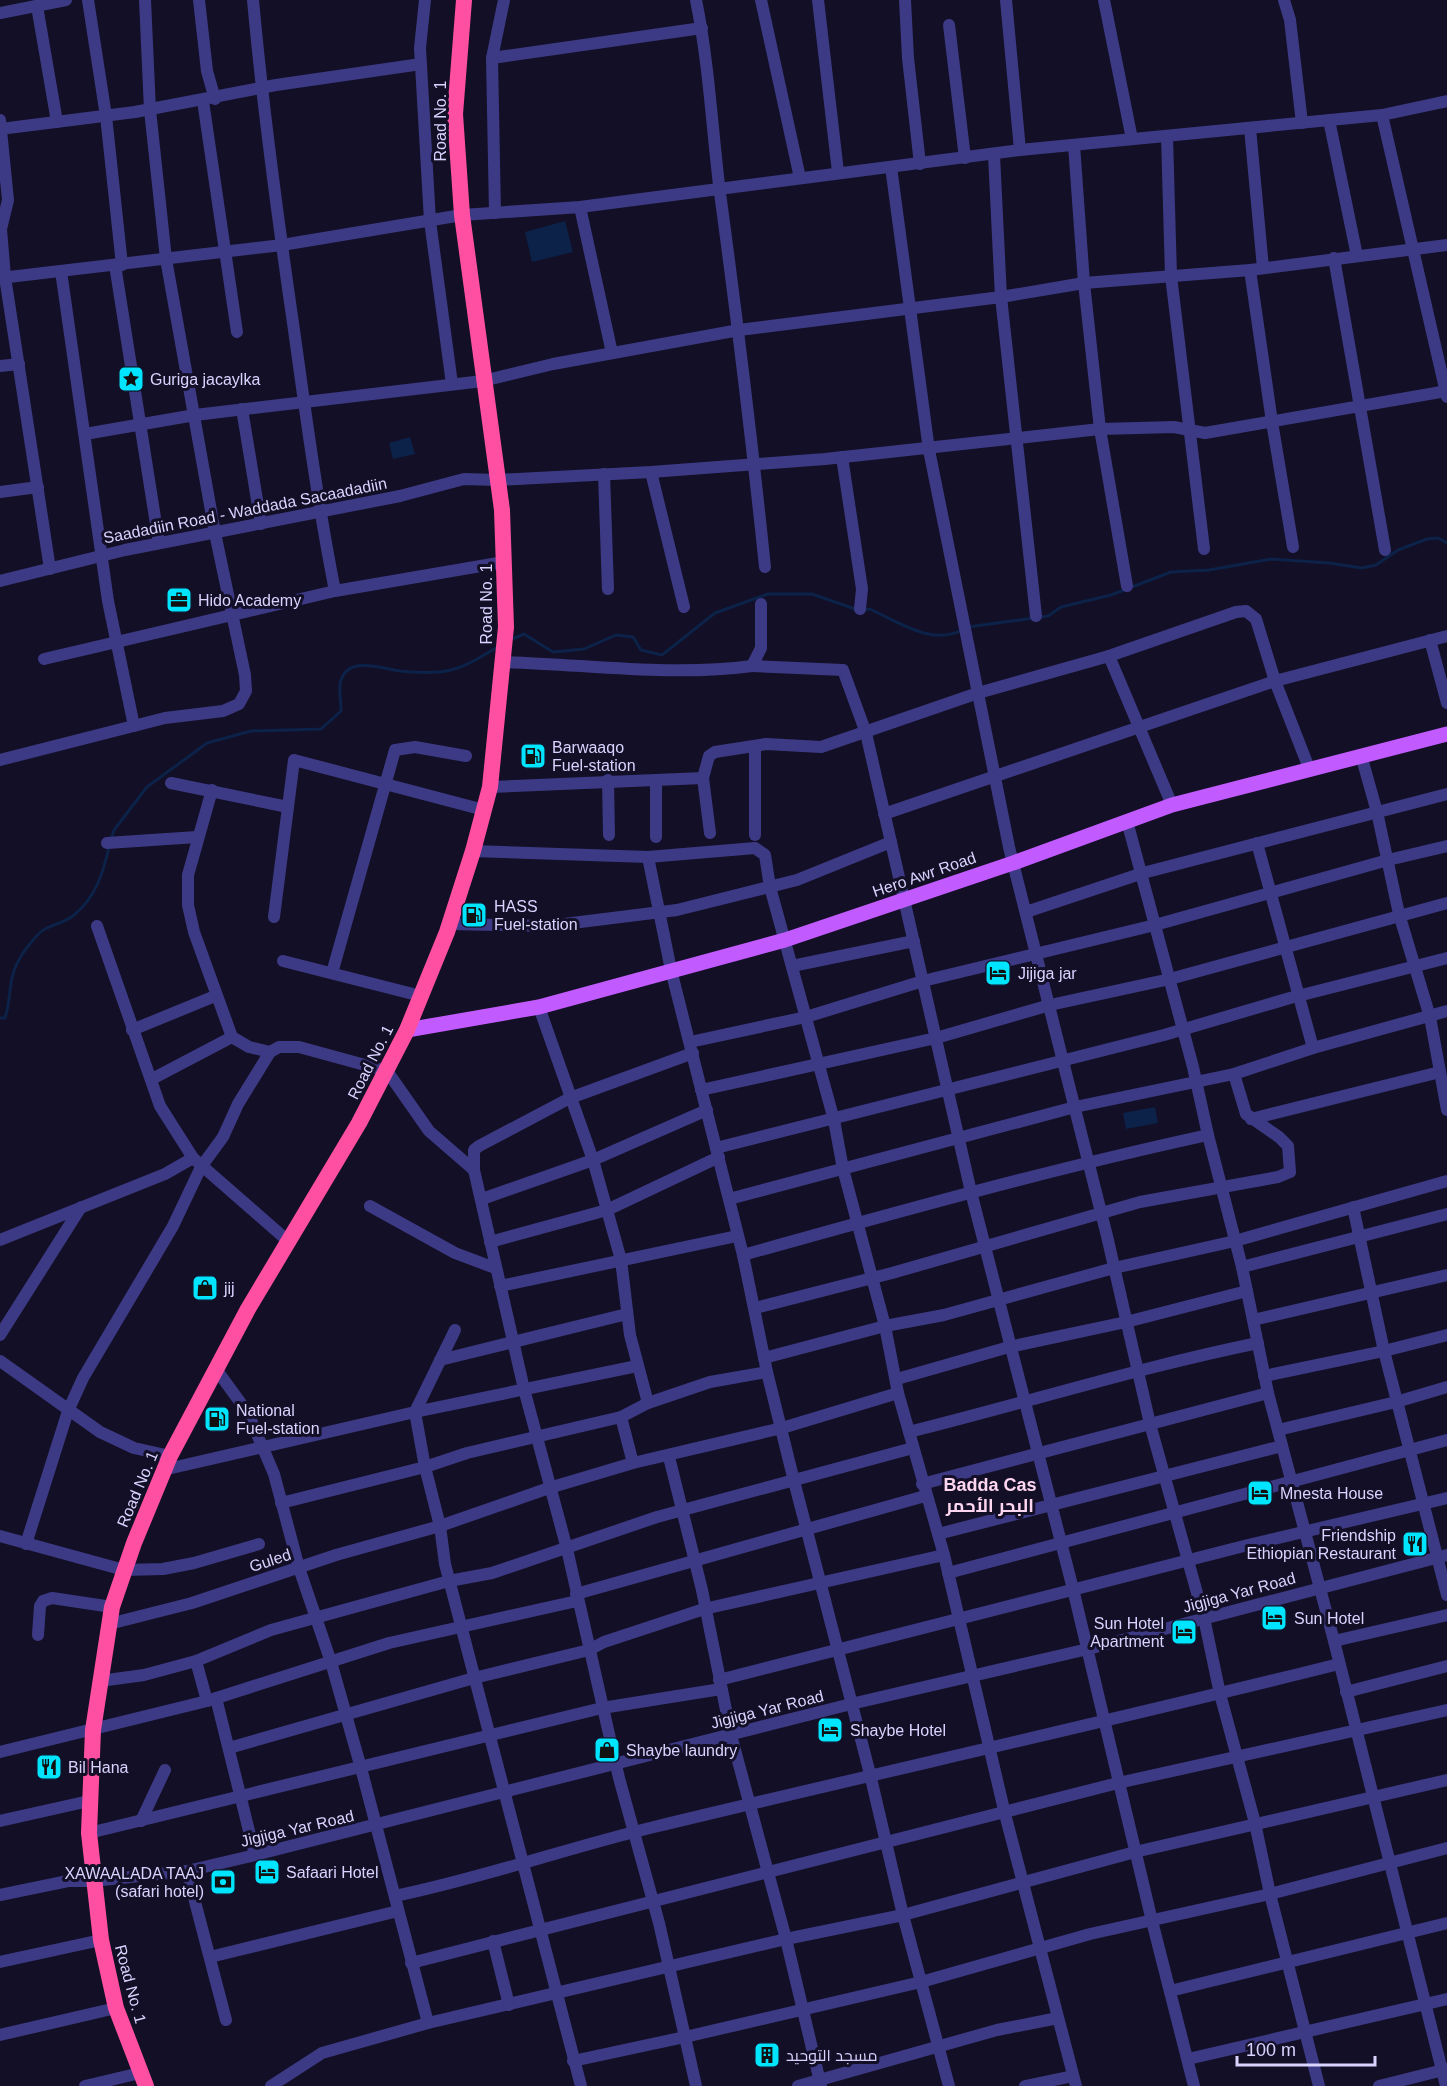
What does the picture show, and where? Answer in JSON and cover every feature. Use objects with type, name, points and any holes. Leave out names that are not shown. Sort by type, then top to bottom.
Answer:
[{"type":"highway","name":"Road No. 1","points":[[143,2079],[116,2008],[101,1940],[89,1833],[93,1730],[112,1607],[124,1570],[167,1463],[216,1369],[387,1071],[407,1030],[450,924],[490,786],[506,627],[504,562],[497,480],[462,215],[455,114],[464,0]]},
{"type":"main road","name":"Hero Awr Road","points":[[407,1030],[539,1007],[785,940],[1013,863],[1172,805],[1447,734]]},
{"type":"street","points":[[0,13],[66,0]]},
{"type":"street","points":[[88,0],[106,116],[119,265],[140,424],[159,543]]},
{"type":"street","points":[[0,760],[165,718],[223,711],[239,704],[246,691],[245,675],[215,533],[166,259],[150,110],[145,0]]},
{"type":"street","points":[[199,0],[225,252],[237,332]]},
{"type":"street","points":[[254,0],[261,88],[282,244],[320,513],[335,591]]},
{"type":"street","points":[[425,0],[420,48],[430,221],[452,384]]},
{"type":"street","points":[[495,213],[492,58],[504,0]]},
{"type":"street","points":[[696,0],[702,28],[720,191],[739,330],[765,567]]},
{"type":"street","points":[[761,0],[800,178]]},
{"type":"street","points":[[818,0],[837,172]]},
{"type":"street","points":[[905,0],[908,58],[921,164]]},
{"type":"street","points":[[1006,0],[1020,150]]},
{"type":"street","points":[[1104,0],[1132,139]]},
{"type":"street","points":[[1284,0],[1290,20],[1302,123]]},
{"type":"street","points":[[37,6],[57,122]]},
{"type":"street","points":[[949,25],[965,158]]},
{"type":"street","points":[[492,58],[702,28]]},
{"type":"street","points":[[50,569],[19,364],[3,278],[1,230],[8,201],[1,126],[57,122],[150,110],[261,88],[421,64]]},
{"type":"street","points":[[3,278],[225,252],[462,215],[579,207],[720,191],[837,172],[891,168],[1020,150],[1382,115],[1447,101]]},
{"type":"street","points":[[1382,115],[1447,394]]},
{"type":"street","points":[[1329,120],[1357,256]]},
{"type":"street","points":[[1250,128],[1257,269],[1272,422],[1293,547]]},
{"type":"street","points":[[1167,136],[1171,276],[1204,549]]},
{"type":"street","points":[[1074,145],[1084,283],[1100,429],[1127,586]]},
{"type":"street","points":[[994,155],[1001,297],[1036,616]]},
{"type":"street","points":[[891,168],[929,450],[1013,863],[1064,1061],[1150,1424],[1203,1618],[1319,2086]]},
{"type":"street","points":[[579,207],[612,353]]},
{"type":"street","points":[[85,434],[195,415],[483,381],[612,353],[739,330],[1001,297],[1084,283],[1257,269],[1447,245]]},
{"type":"street","points":[[1334,258],[1385,550]]},
{"type":"street","points":[[62,271],[102,555],[134,726]]},
{"type":"street","points":[[0,366],[19,364]]},
{"type":"street","name":"Saadadiin Road - Waddada Sacaadadiin","points":[[0,581],[102,555],[320,513],[464,479],[497,480],[651,472],[842,457],[929,450],[1100,429],[1174,427],[1205,434],[1360,405],[1447,394]]},
{"type":"street","points":[[242,409],[261,524]]},
{"type":"street","points":[[842,457],[862,588],[860,609]]},
{"type":"street","points":[[651,472],[684,607]]},
{"type":"street","points":[[604,474],[608,589]]},
{"type":"street","points":[[0,492],[38,487]]},
{"type":"street","points":[[44,659],[335,591],[504,562]]},
{"type":"street","points":[[752,666],[761,648],[761,604]]},
{"type":"street","points":[[710,833],[703,778],[709,756],[715,752],[766,744],[822,747],[978,693],[1109,656],[1236,612],[1246,612],[1256,619],[1275,681],[1309,768]]},
{"type":"street","points":[[884,814],[1275,681],[1447,636]]},
{"type":"street","points":[[1430,640],[1447,703]]},
{"type":"street","points":[[1109,656],[1172,805]]},
{"type":"street","points":[[503,662],[578,664],[672,672],[752,666],[843,670],[866,733],[971,1192],[1088,1649],[1118,1783],[1194,2086]]},
{"type":"street","points":[[332,973],[395,750],[415,747],[466,756]]},
{"type":"street","points":[[755,747],[755,835]]},
{"type":"street","points":[[1361,755],[1377,812],[1399,915],[1416,965],[1442,1066],[1447,1110]]},
{"type":"street","points":[[274,917],[294,760],[484,810]]},
{"type":"street","points":[[490,786],[703,778]]},
{"type":"street","points":[[608,780],[609,835]]},
{"type":"street","points":[[656,780],[656,837]]},
{"type":"street","points":[[171,783],[288,807]]},
{"type":"street","points":[[212,790],[188,874],[188,905],[194,932],[215,996],[232,1037],[249,1047],[270,1052]]},
{"type":"street","points":[[1026,912],[1143,873],[1447,794]]},
{"type":"street","points":[[1127,821],[1143,873],[1197,1082],[1208,1135],[1242,1267],[1268,1393],[1334,1641],[1424,2006],[1444,2070],[1446,2086]]},
{"type":"street","points":[[107,843],[197,837]]},
{"type":"street","points":[[450,924],[499,927],[548,926],[676,910],[797,880],[891,842]]},
{"type":"street","points":[[1257,843],[1313,1048]]},
{"type":"street","points":[[696,2086],[652,1900],[602,1708],[567,1549],[549,1488],[512,1341],[474,1170],[474,1150],[570,1098],[692,1048],[806,1017],[923,981],[1155,926],[1388,860],[1447,846]]},
{"type":"street","points":[[473,851],[648,857],[755,848],[765,855],[770,886],[834,1120],[856,1223],[885,1326],[898,1393],[944,1555],[1005,1814],[1075,2081],[1025,2086]]},
{"type":"street","points":[[648,857],[671,970],[743,1255],[767,1372],[870,1774],[903,1915],[949,2086]]},
{"type":"street","points":[[701,1090],[936,1038],[1050,1005],[1170,979],[1447,903]]},
{"type":"street","points":[[97,926],[160,1106],[197,1162],[288,1241]]},
{"type":"street","points":[[792,966],[914,941]]},
{"type":"street","points":[[490,1242],[608,1210],[718,1153],[948,1089],[1064,1061],[1182,1030],[1297,996],[1447,958]]},
{"type":"street","points":[[283,961],[421,996]]},
{"type":"street","points":[[132,1030],[215,996]]},
{"type":"street","points":[[539,1007],[593,1160],[608,1210],[621,1260],[627,1314],[637,1366],[648,1403]]},
{"type":"street","points":[[729,1198],[1075,1107],[1234,1074],[1313,1048],[1447,1011]]},
{"type":"street","points":[[152,1079],[232,1037]]},
{"type":"street","points":[[0,1240],[197,1162],[223,1137],[238,1104],[270,1052],[279,1047],[299,1047],[387,1071],[429,1131],[474,1170]]},
{"type":"street","points":[[1251,1119],[1442,1066]]},
{"type":"street","points":[[755,1308],[1101,1216],[1140,1202],[1192,1191],[1221,1188],[1290,1172],[1288,1146],[1280,1137],[1246,1114],[1234,1074]]},
{"type":"street","points":[[482,1199],[593,1160],[706,1110]]},
{"type":"street","points":[[743,1255],[1088,1161],[1208,1135]]},
{"type":"street","points":[[26,1544],[68,1411],[83,1378],[173,1226],[197,1162]]},
{"type":"street","points":[[764,1359],[885,1326],[936,1317],[1114,1268],[1235,1241],[1447,1181]]},
{"type":"street","points":[[370,1206],[455,1253],[495,1268]]},
{"type":"street","points":[[1353,1207],[1396,1402],[1442,1556],[1447,1595]]},
{"type":"street","points":[[0,1335],[81,1208]]},
{"type":"street","points":[[1242,1267],[1447,1214]]},
{"type":"street","points":[[500,1286],[737,1236]]},
{"type":"street","points":[[1253,1320],[1447,1275]]},
{"type":"street","points":[[897,1379],[1009,1347],[1126,1322],[1247,1291]]},
{"type":"street","points":[[440,1360],[627,1314]]},
{"type":"street","points":[[455,1330],[415,1412],[425,1467],[440,1526],[449,1581],[520,1863],[540,1929],[555,1995],[581,2086]]},
{"type":"street","points":[[1264,1376],[1384,1352],[1447,1335]]},
{"type":"street","points":[[909,1432],[1024,1404],[1138,1370],[1258,1343]]},
{"type":"street","points":[[0,1361],[100,1432],[167,1463],[264,1448],[415,1412],[637,1366]]},
{"type":"street","points":[[216,1369],[248,1413],[264,1448],[299,1568],[331,1662],[428,2023]]},
{"type":"street","points":[[281,1503],[425,1467],[466,1453],[621,1417],[648,1403],[710,1382],[767,1372]]},
{"type":"street","points":[[1278,1430],[1396,1402],[1447,1387]]},
{"type":"street","name":"Guled","points":[[110,1624],[192,1603],[633,1463],[782,1428],[898,1393]]},
{"type":"street","points":[[0,1752],[212,1699],[389,1642],[508,1618],[695,1560],[807,1529],[1037,1453],[1268,1393]]},
{"type":"street","points":[[621,1417],[633,1463]]},
{"type":"street","points":[[948,1573],[1061,1544],[1291,1479],[1447,1440]]},
{"type":"street","points":[[938,1534],[1282,1446]]},
{"type":"street","points":[[100,1681],[144,1675],[196,1661],[271,1630],[449,1581],[492,1573],[680,1510],[794,1481],[875,1456],[913,1448]]},
{"type":"street","points":[[669,1456],[680,1510],[695,1560],[731,1735],[786,1938],[820,2083]]},
{"type":"street","points":[[89,1833],[602,1708],[720,1685],[838,1650],[1073,1589],[1447,1498]]},
{"type":"street","points":[[0,1536],[124,1570],[163,1569],[194,1563],[259,1544]]},
{"type":"street","points":[[229,1748],[474,1678],[589,1650],[604,1642],[704,1610],[822,1585],[944,1555]]},
{"type":"street","name":"Jigjiga Yar Road","points":[[0,1895],[68,1881],[93,1881],[187,1871],[375,1827],[851,1704],[1088,1649],[1442,1556]]},
{"type":"street","points":[[38,1635],[40,1606],[43,1600],[52,1598],[112,1607]]},
{"type":"street","points":[[1334,1641],[1447,1616]]},
{"type":"street","points":[[196,1661],[229,1748],[255,1855]]},
{"type":"street","points":[[395,1896],[633,1832],[870,1774],[1105,1722],[1339,1664]]},
{"type":"street","points":[[1346,1692],[1447,1666]]},
{"type":"street","points":[[411,1963],[652,1900],[1005,1814],[1118,1783],[1447,1710]]},
{"type":"street","points":[[141,1821],[165,1770]]},
{"type":"street","points":[[271,2086],[322,2053],[428,2023],[555,1995],[786,1938],[903,1915],[1135,1852],[1447,1780]]},
{"type":"street","points":[[0,1821],[89,1801]]},
{"type":"street","points":[[573,2061],[921,1982],[1041,1948],[1270,1894],[1447,1848]]},
{"type":"street","points":[[187,1871],[226,2020]]},
{"type":"street","points":[[210,1957],[398,1911]]},
{"type":"street","points":[[1170,1991],[1447,1923]]},
{"type":"street","points":[[0,1962],[101,1940]]},
{"type":"street","points":[[493,1941],[509,2005]]},
{"type":"street","points":[[1188,2059],[1447,1999]]},
{"type":"street","points":[[0,2035],[116,2008]]},
{"type":"street","points":[[798,2086],[820,2083],[997,2030],[1058,2018]]},
{"type":"street","points":[[1379,2086],[1444,2070]]},
{"type":"street","points":[[86,2086],[143,2079]]},
{"type":"water","points":[[565,221],[573,252],[532,262],[525,232]]},
{"type":"water","points":[[410,437],[415,454],[393,459],[389,443]]},
{"type":"water","points":[[1155,1107],[1158,1123],[1126,1129],[1123,1113]]},
{"type":"waterway","points":[[968,627],[1048,616],[1061,607],[1111,595],[1171,572],[1209,570],[1271,559],[1362,568],[1376,565],[1398,550],[1427,539],[1438,538],[1447,543]]},
{"type":"waterway","points":[[510,640],[524,634],[553,652],[584,649],[616,635],[633,637],[641,650],[662,655],[715,613],[768,594],[812,594],[858,610]]},
{"type":"waterway","points":[[864,610],[870,609],[904,626],[927,634],[951,634],[962,630]]},
{"type":"waterway","points":[[111,840],[114,830],[147,787],[207,743],[251,731],[321,729],[341,711],[340,684],[349,669],[357,666],[375,666],[400,671],[441,672],[466,665],[496,648]]},
{"type":"waterway","points":[[0,1018],[5,1018],[14,970],[23,953],[42,931],[71,917],[82,908],[101,875],[109,847]]},
{"type":"place","name":"Guriga jacaylka","points":[[131,379]]},
{"type":"place","name":"Hido Academy","points":[[179,600]]},
{"type":"place","name":"Barwaaqo Fuel-station","points":[[533,756]]},
{"type":"place","name":"HASS Fuel-station","points":[[474,915]]},
{"type":"place","name":"Jijiga jar","points":[[998,973]]},
{"type":"place","name":"jij","points":[[205,1288]]},
{"type":"place","name":"National Fuel-station","points":[[217,1419]]},
{"type":"place","name":"Mnesta House","points":[[1260,1493]]},
{"type":"place","name":"Friendship Ethiopian Restaurant","points":[[1415,1544]]},
{"type":"place","name":"Sun Hotel","points":[[1274,1618]]},
{"type":"place","name":"Sun Hotel Apartment","points":[[1184,1632]]},
{"type":"place","name":"Shaybe Hotel","points":[[830,1730]]},
{"type":"place","name":"Shaybe laundry","points":[[607,1750]]},
{"type":"place","name":"Bil Hana","points":[[49,1767]]},
{"type":"place","name":"Safaari Hotel","points":[[267,1872]]},
{"type":"place","name":"XAWAALADA TAAJ (safari hotel)","points":[[223,1882]]},
{"type":"place","name":"مسجد التوحيد","points":[[767,2055]]},
{"type":"district","name":"Badda Cas البحر الأحمر","points":[[990,1495]]}]
